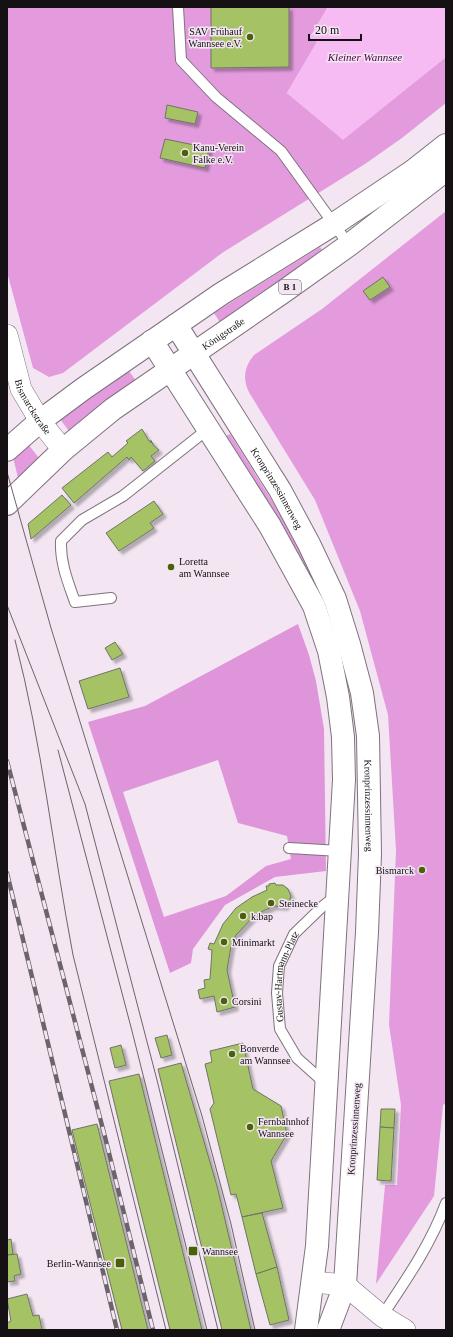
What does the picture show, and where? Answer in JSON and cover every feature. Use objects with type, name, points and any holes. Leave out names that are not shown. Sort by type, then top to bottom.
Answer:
[{"type":"main road","points":[[7,450],[40,420],[152,341],[260,268],[334,224],[413,171],[446,145]]},
{"type":"main road","name":"Königstraße","points":[[7,504],[63,450],[113,409],[349,245],[446,170]]},
{"type":"main road","name":"Kronprinzessinnenweg","points":[[176,325],[280,490],[309,544],[334,599],[349,644],[362,693],[368,736],[370,854],[367,932],[345,1285],[328,1330]]},
{"type":"main road","points":[[152,341],[270,526],[314,606],[329,651],[343,737],[344,780],[338,895],[313,1282],[306,1330]]},
{"type":"main road","points":[[208,429],[232,413]]},
{"type":"main road","points":[[340,851],[370,854]]},
{"type":"street","name":"Bismarckstraße","points":[[7,335],[21,389],[40,420],[63,450]]},
{"type":"street","points":[[313,1282],[345,1285],[382,1316],[404,1330]]},
{"type":"lane","points":[[178,7],[180,60],[216,97],[281,151],[349,245]]},
{"type":"lane","points":[[111,598],[76,602],[64,569],[61,554],[62,541],[82,520],[123,496],[208,429]]},
{"type":"lane","points":[[289,848],[340,851]]},
{"type":"lane","name":"Gustav-Hartmann-Platz","points":[[326,1084],[297,1058],[280,1029],[277,993],[279,966],[294,934],[323,906],[338,895]]},
{"type":"lane","points":[[382,1316],[411,1274],[428,1243],[446,1203]]},
{"type":"shaded area","points":[[7,7],[328,7],[310,37],[317,42],[287,93],[343,139],[446,57],[446,103],[402,138],[365,164],[222,253],[63,373],[49,377],[33,368],[7,272]]},
{"type":"shaded area","points":[[446,211],[446,1103],[443,1105],[434,1196],[376,1284],[385,1185],[397,1185],[401,1105],[389,1025],[396,850],[388,715],[360,611],[315,500],[247,389],[245,374],[248,364],[254,355],[322,309]]},
{"type":"shaded area","points":[[320,247],[324,252],[221,324],[214,313]]},
{"type":"shaded area","points":[[127,368],[136,381],[69,431],[60,419]]},
{"type":"shaded area","points":[[230,434],[291,531],[322,595],[350,683],[344,684],[226,436]]},
{"type":"shaded area","points":[[28,444],[39,458],[18,478],[13,457]]},
{"type":"shaded area","points":[[298,624],[316,681],[324,729],[326,871],[275,877],[225,905],[193,949],[191,963],[170,973],[88,722],[145,706]],"holes":[[[218,760],[238,823],[287,836],[291,859],[266,866],[226,896],[164,917],[123,792]]]},
{"type":"water","name":"Kleiner Wannsee","points":[[328,7],[446,7],[446,57],[343,140],[287,93],[317,42],[310,38]]},
{"type":"building","name":"SAV Frühauf Wannsee e.V.","points":[[211,7],[289,7],[289,67],[211,68]]},
{"type":"building","points":[[167,105],[198,112],[195,124],[165,118]]},
{"type":"building","name":"Kanu-Verein Falke e.V.","points":[[165,139],[209,148],[205,168],[160,158]]},
{"type":"building","points":[[383,277],[390,287],[370,300],[363,291]]},
{"type":"building","points":[[142,429],[149,441],[152,441],[150,442],[153,443],[153,445],[159,450],[151,456],[155,461],[143,471],[131,457],[129,460],[127,457],[74,503],[62,488],[108,452],[112,457],[128,443],[126,441]]},
{"type":"building","points":[[62,495],[71,505],[31,539],[28,524]]},
{"type":"building","points":[[154,501],[163,514],[150,523],[154,528],[119,551],[106,533]]},
{"type":"building","points":[[115,642],[123,654],[112,660],[105,648]]},
{"type":"building","points":[[120,668],[129,697],[88,709],[79,681]]},
{"type":"building","points":[[275,883],[276,885],[283,885],[288,889],[291,896],[289,902],[284,907],[274,906],[253,917],[236,935],[231,946],[227,970],[235,1007],[217,1012],[214,996],[200,999],[198,990],[205,988],[204,980],[210,979],[212,950],[208,949],[210,943],[214,944],[223,924],[236,908],[252,897],[267,890],[266,886],[269,886],[269,884]]},
{"type":"building","points":[[167,1035],[172,1055],[161,1058],[155,1038]]},
{"type":"building","name":"Fernbahnhof Wannsee","points":[[243,1043],[253,1089],[281,1106],[287,1134],[271,1161],[283,1208],[242,1217],[236,1194],[231,1195],[210,1109],[214,1103],[205,1064],[212,1062],[210,1051]]},
{"type":"building","points":[[121,1045],[126,1065],[115,1068],[110,1048]]},
{"type":"building","points":[[181,1063],[217,1186],[251,1330],[222,1330],[158,1069]]},
{"type":"building","points":[[139,1074],[202,1330],[170,1330],[133,1181],[109,1081]]},
{"type":"building","points":[[381,1109],[395,1109],[394,1128],[380,1127]]},
{"type":"building","points":[[97,1124],[148,1330],[122,1330],[87,1191],[72,1130]]},
{"type":"building","points":[[380,1127],[394,1128],[391,1181],[377,1180]]},
{"type":"building","points":[[262,1213],[277,1267],[256,1274],[242,1217]]},
{"type":"building","points":[[11,1239],[13,1254],[7,1255],[7,1240]]},
{"type":"building","points":[[17,1254],[21,1274],[14,1276],[15,1281],[7,1282],[7,1255]]},
{"type":"building","points":[[277,1267],[289,1320],[270,1325],[256,1274]]},
{"type":"building","points":[[27,1294],[33,1316],[39,1315],[42,1330],[7,1330],[7,1323],[11,1321],[7,1299]]},
{"type":"tram line","points":[[7,472],[51,628],[202,1116],[231,1224],[255,1330]]},
{"type":"tram line","points":[[7,605],[85,804],[157,1080],[218,1330]]},
{"type":"tram line","points":[[15,640],[33,718],[73,955],[166,1330]]},
{"type":"tram line","points":[[58,750],[132,1031],[207,1330]]},
{"type":"railway","points":[[7,761],[105,1137],[153,1330]]},
{"type":"railway","points":[[7,873],[117,1330]]},
{"type":"place","name":"SAV Frühauf Wannsee e.V.","points":[[250,37]]},
{"type":"place","name":"Kanu-Verein Falke e.V.","points":[[185,153]]},
{"type":"place","name":"Loretta am Wannsee","points":[[171,567]]},
{"type":"place","name":"Bismarck","points":[[422,870]]},
{"type":"place","name":"Steinecke","points":[[271,903]]},
{"type":"place","name":"k.bap","points":[[243,916]]},
{"type":"place","name":"Minimarkt","points":[[224,942]]},
{"type":"place","name":"Corsini","points":[[224,1001]]},
{"type":"place","name":"Bonverde am Wannsee","points":[[232,1054]]},
{"type":"place","name":"Fernbahnhof Wannsee","points":[[250,1127]]},
{"type":"place","name":"Wannsee","points":[[193,1251]]},
{"type":"place","name":"Berlin-Wannsee","points":[[120,1263]]}]
